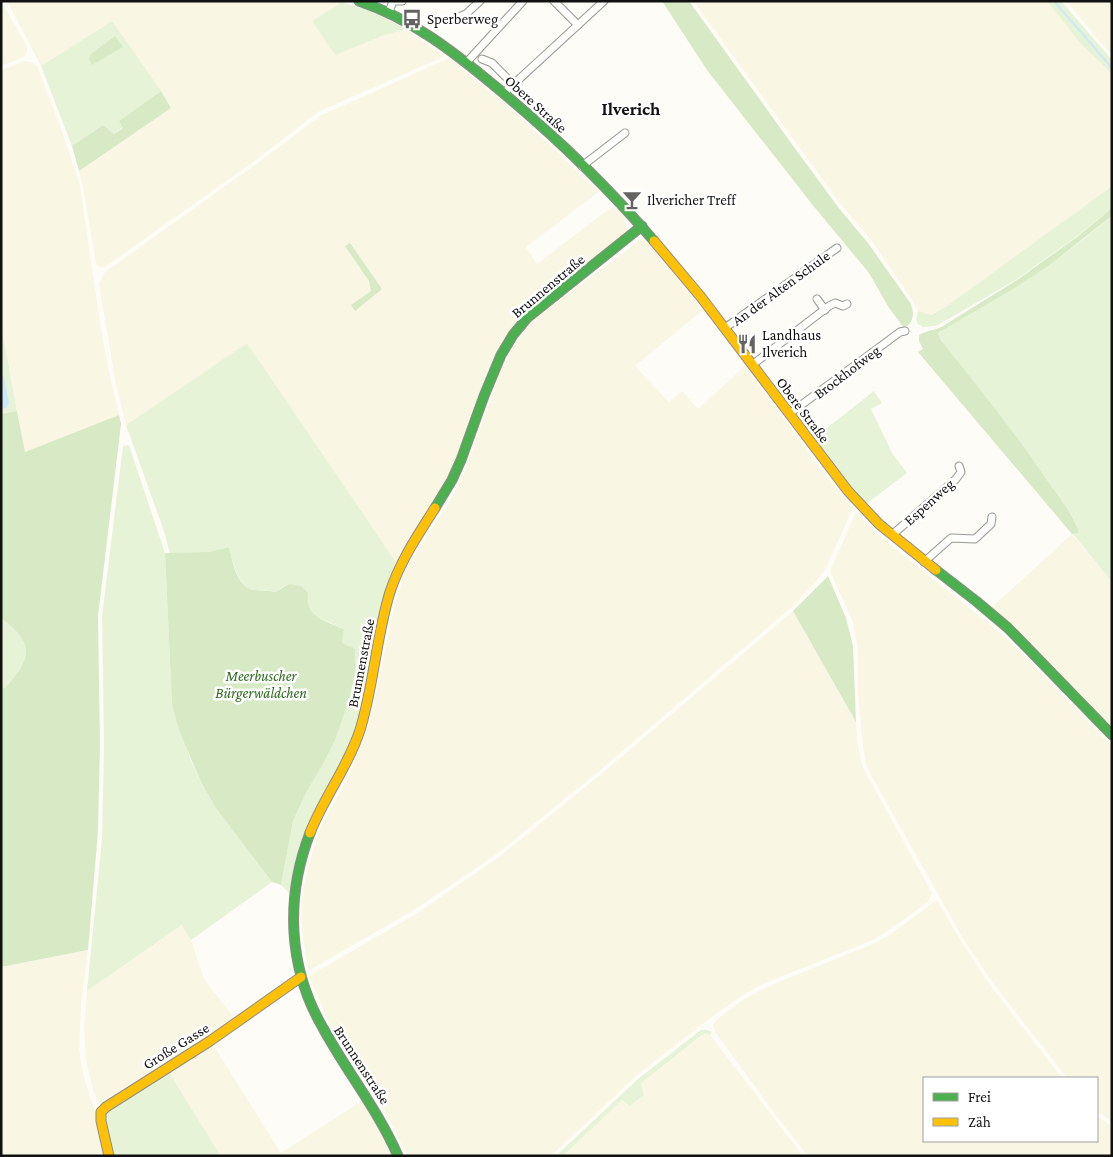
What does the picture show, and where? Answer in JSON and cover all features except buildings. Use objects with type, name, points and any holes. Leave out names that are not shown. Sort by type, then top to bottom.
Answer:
[{"type":"street","name":"Obere Straße","points":[[359,1],[389,12],[420,28],[504,93],[550,134],[642,226],[725,328],[848,490],[864,508],[892,536],[989,612],[1026,645],[1112,735]]},
{"type":"street","points":[[389,12],[394,1],[402,1]]},
{"type":"street","points":[[460,16],[466,14],[480,1]]},
{"type":"street","points":[[466,63],[522,1]]},
{"type":"street","points":[[554,1],[578,25]]},
{"type":"street","points":[[504,93],[604,1]]},
{"type":"street","points":[[482,58],[492,62],[513,84]]},
{"type":"street","points":[[582,166],[625,133]]},
{"type":"street","name":"Brunnenstraße","points":[[398,1156],[383,1124],[323,1029],[301,977],[295,948],[293,924],[294,900],[300,862],[308,838],[351,756],[362,725],[385,610],[393,581],[406,554],[452,480],[468,444],[497,363],[519,327],[534,312],[623,244],[642,226]]},
{"type":"street","name":"An der Alten Schule","points":[[725,328],[837,248]]},
{"type":"street","points":[[816,299],[825,310]]},
{"type":"street","points":[[752,365],[835,303],[843,306],[847,304]]},
{"type":"street","name":"Brockhofweg","points":[[790,414],[900,332],[905,331]]},
{"type":"street","name":"Espenweg","points":[[892,536],[956,479],[961,472],[959,466]]},
{"type":"street","points":[[924,562],[951,538],[975,539],[992,524],[992,516]]},
{"type":"street","name":"Große Gasse","points":[[109,1156],[101,1121],[101,1112],[106,1107],[210,1042],[301,977]]},
{"type":"shaded area","points":[[1,1],[27,46],[27,53],[23,57],[1,66]]},
{"type":"shaded area","points":[[7,1],[340,1],[342,2],[312,21],[382,36],[406,29],[445,56],[318,112],[252,163],[105,267],[99,267],[96,263],[79,171],[171,107],[112,21],[41,66]]},
{"type":"shaded area","points":[[693,1],[1047,1],[1081,44],[1112,74],[1112,186],[947,306],[932,315],[918,311],[872,241],[841,205]]},
{"type":"shaded area","points":[[1067,1],[1112,1],[1112,55],[1099,41]]},
{"type":"shaded area","points":[[449,58],[513,110],[600,191],[526,247],[537,264],[613,206],[624,216],[627,223],[627,235],[516,326],[498,351],[466,441],[449,478],[396,562],[247,343],[126,425],[116,385],[99,284],[105,272],[320,116]],"holes":[[[350,243],[382,289],[352,305],[371,291],[369,281]]]},
{"type":"shaded area","points":[[25,61],[37,66],[66,142],[80,186],[100,323],[119,415],[25,453],[1,324],[1,70]]},
{"type":"shaded area","points":[[640,240],[645,241],[651,246],[703,310],[635,366],[669,402],[682,391],[698,409],[746,365],[822,471],[853,508],[825,570],[792,607],[598,772],[497,854],[414,910],[308,971],[301,922],[303,890],[309,864],[320,828],[350,774],[370,722],[395,602],[407,567],[448,504],[465,471],[499,376],[511,349],[518,339],[535,319]]},
{"type":"shaded area","points":[[856,512],[881,537],[998,631],[1020,651],[1112,746],[1112,1122],[1098,1112],[1098,1077],[1066,1077],[993,983],[965,942],[871,775],[866,764],[862,739],[858,692],[858,651],[853,622],[830,571]]},
{"type":"shaded area","points":[[1072,534],[1112,582],[1112,731],[991,608]]},
{"type":"shaded area","points":[[793,611],[856,722],[862,766],[932,893],[928,902],[873,940],[765,983],[743,995],[636,1076],[551,1156],[407,1156],[381,1103],[330,1026],[309,976],[416,914],[499,857],[600,775]]},
{"type":"shaded area","points":[[937,900],[962,943],[990,985],[1061,1077],[923,1077],[923,1142],[1098,1142],[1098,1117],[1112,1126],[1112,1156],[808,1156],[716,1033],[713,1025],[716,1020],[744,999],[767,987],[888,936]]},
{"type":"shaded area","points":[[183,925],[191,940],[204,979],[236,1020],[165,1067],[100,1105],[93,1090],[86,1060],[84,1028],[87,991]]},
{"type":"shaded area","points":[[88,950],[81,1005],[79,1050],[84,1078],[107,1156],[1,1156],[1,967]]},
{"type":"shaded area","points":[[706,1033],[710,1035],[803,1156],[563,1156],[622,1100],[631,1106],[644,1095],[641,1083],[645,1078]]},
{"type":"shaded area","points":[[212,1043],[281,1153],[365,1099],[393,1152],[389,1156],[221,1156],[168,1071]]},
{"type":"green space","points":[[662,1],[689,1],[794,147],[838,207],[868,243],[911,304],[913,311],[910,324],[904,328],[889,308],[869,273],[811,203],[707,70]]},
{"type":"green space","points":[[1047,1],[1061,1],[1112,60],[1112,74],[1081,44]]},
{"type":"green space","points":[[342,2],[371,11],[406,29],[382,36],[335,55],[312,21]]},
{"type":"green space","points":[[112,21],[161,91],[119,121],[123,127],[114,134],[103,125],[72,146],[41,66]]},
{"type":"green space","points":[[115,36],[123,47],[92,65],[89,59],[91,54]]},
{"type":"green space","points":[[161,91],[171,108],[79,171],[72,146],[103,125],[114,134],[123,128],[119,121]]},
{"type":"green space","points":[[1112,186],[1112,208],[1076,237],[1017,279],[936,326],[923,327],[918,324],[916,319],[918,311],[932,315],[947,306]]},
{"type":"green space","points":[[1112,208],[1112,216],[1048,266],[938,333],[940,339],[1006,422],[1063,502],[1079,533],[1072,534],[918,352],[923,349],[919,341],[919,335],[943,326],[1017,280],[1077,237]]},
{"type":"green space","points":[[1112,216],[1112,582],[1073,534],[1079,533],[1068,509],[1006,422],[939,339],[938,333],[1049,264]]},
{"type":"green space","points":[[350,243],[382,289],[355,311],[351,305],[371,291],[369,281],[345,246]]},
{"type":"green space","points":[[1,324],[17,411],[1,414]]},
{"type":"green space","points":[[247,343],[396,562],[386,586],[360,721],[345,759],[327,791],[291,895],[281,885],[293,821],[306,793],[322,766],[344,629],[317,617],[311,612],[306,603],[283,587],[275,592],[249,588],[237,573],[229,547],[209,552],[170,554],[164,531],[126,425]]},
{"type":"green space","points":[[874,391],[882,403],[871,409],[892,453],[907,473],[866,504],[813,439]]},
{"type":"green space","points":[[17,411],[25,452],[119,415],[121,424],[98,616],[100,746],[98,831],[88,950],[1,967],[1,670],[2,687],[5,688],[20,668],[26,651],[25,644],[20,636],[1,618],[1,414]]},
{"type":"green space","points":[[129,445],[165,553],[172,705],[190,758],[202,784],[215,807],[272,882],[191,940],[182,925],[87,991],[102,839],[104,746],[102,616],[123,446]]},
{"type":"green space","name":"Meerbuscher Bürgerwäldchen","points":[[229,547],[236,573],[243,584],[255,590],[275,592],[290,584],[301,586],[308,593],[309,608],[313,613],[344,629],[342,643],[355,649],[355,674],[347,706],[335,740],[293,821],[281,885],[272,882],[215,807],[202,784],[180,733],[172,705],[165,553],[209,552]]},
{"type":"green space","points":[[828,576],[846,618],[853,646],[856,722],[793,611]]},
{"type":"green space","points":[[1,618],[13,627],[20,636],[25,644],[26,651],[20,668],[5,688],[2,687]]},
{"type":"green space","points":[[701,1030],[712,1032],[710,1035],[706,1033],[702,1035],[641,1083],[644,1095],[630,1106],[622,1100],[563,1156],[556,1156],[638,1079]]},
{"type":"green space","points":[[168,1071],[221,1156],[111,1156],[105,1119],[108,1110]]},
{"type":"water","points":[[1,373],[4,377],[9,403],[6,408],[1,409]]},
{"type":"waterway","points":[[1054,1],[1112,68]]},
{"type":"traffic: fast","points":[[359,1],[378,8],[415,27],[448,49],[480,74],[538,123],[578,161],[654,241]]},
{"type":"traffic: fast","points":[[435,508],[452,480],[501,355],[513,335],[527,318],[642,226]]},
{"type":"traffic: fast","points":[[936,570],[1008,628],[1112,735]]},
{"type":"traffic: fast","points":[[310,833],[302,858],[294,907],[297,957],[303,981],[311,1005],[323,1028],[372,1107],[398,1156]]},
{"type":"traffic: slow","points":[[654,241],[701,297],[848,491],[879,524],[936,570]]},
{"type":"traffic: slow","points":[[310,833],[349,757],[360,730],[369,696],[385,609],[394,581],[410,548],[435,508]]},
{"type":"traffic: slow","points":[[109,1156],[101,1121],[101,1112],[106,1107],[210,1041],[301,977]]},
{"type":"place","name":"Sperberweg","points":[[412,19]]},
{"type":"place","name":"Ilvericher Treff","points":[[632,200]]},
{"type":"place","name":"Landhaus Ilverich","points":[[747,344]]},
{"type":"district","name":"Ilverich","points":[[631,109]]}]
